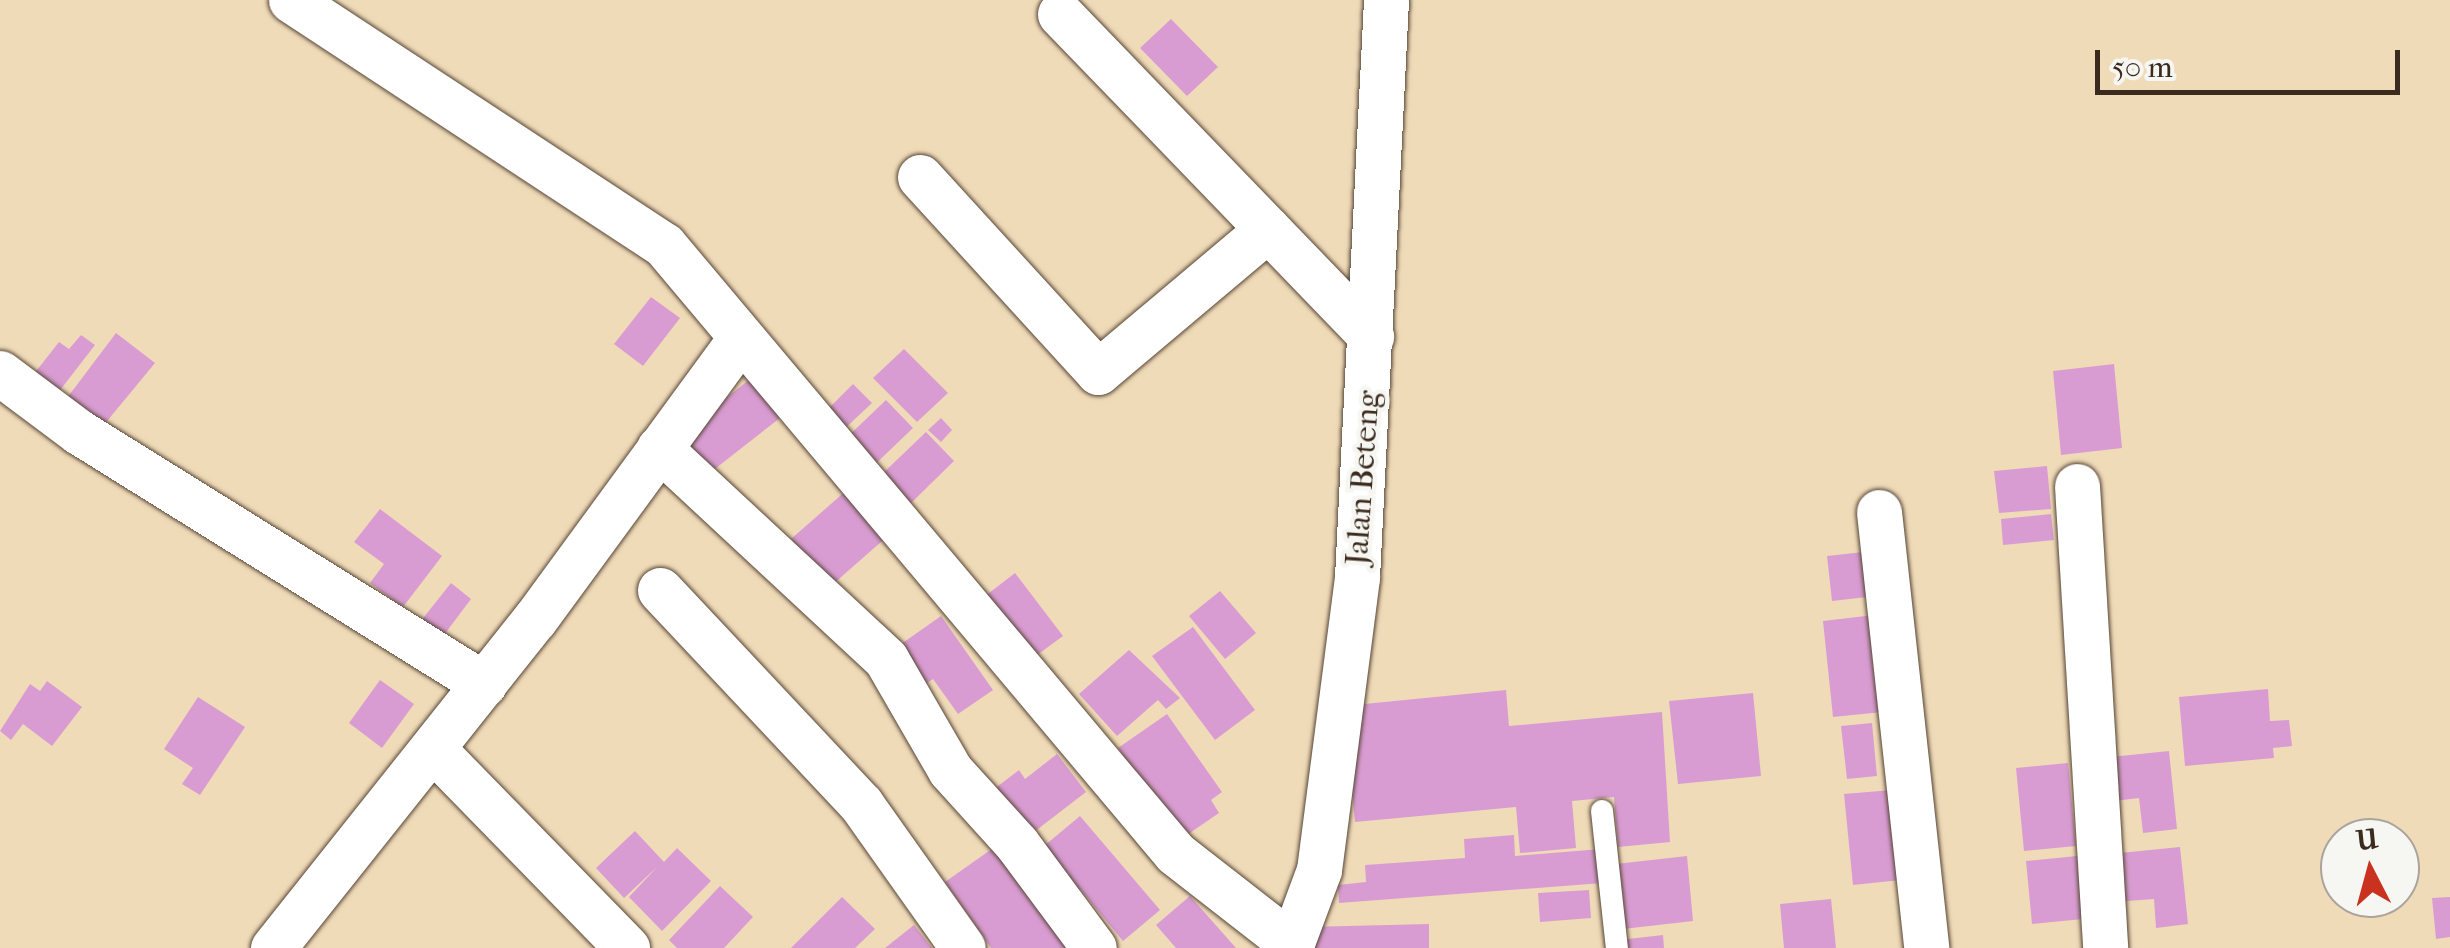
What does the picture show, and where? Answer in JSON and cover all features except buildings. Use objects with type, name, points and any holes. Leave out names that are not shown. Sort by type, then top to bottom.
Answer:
[{"type":"street","points":[[291,0],[664,245],[739,340],[1174,853],[1291,946]]},
{"type":"street","name":"Jalan Beteng","points":[[1291,946],[1319,870],[1357,577],[1386,0]]},
{"type":"street","points":[[1060,14],[1371,336]]},
{"type":"street","points":[[920,176],[1098,372],[1268,229]]},
{"type":"street","points":[[272,948],[484,684],[739,340]]},
{"type":"street","points":[[0,372],[79,432],[484,684]]},
{"type":"street","points":[[659,448],[886,659],[950,770],[1017,844],[1094,948]]},
{"type":"street","points":[[2077,486],[2105,948]]},
{"type":"street","points":[[1879,512],[1926,948]]},
{"type":"street","points":[[660,590],[861,804],[963,948]]},
{"type":"street","points":[[433,749],[628,948]]},
{"type":"lane","points":[[1602,811],[1617,948]]}]
